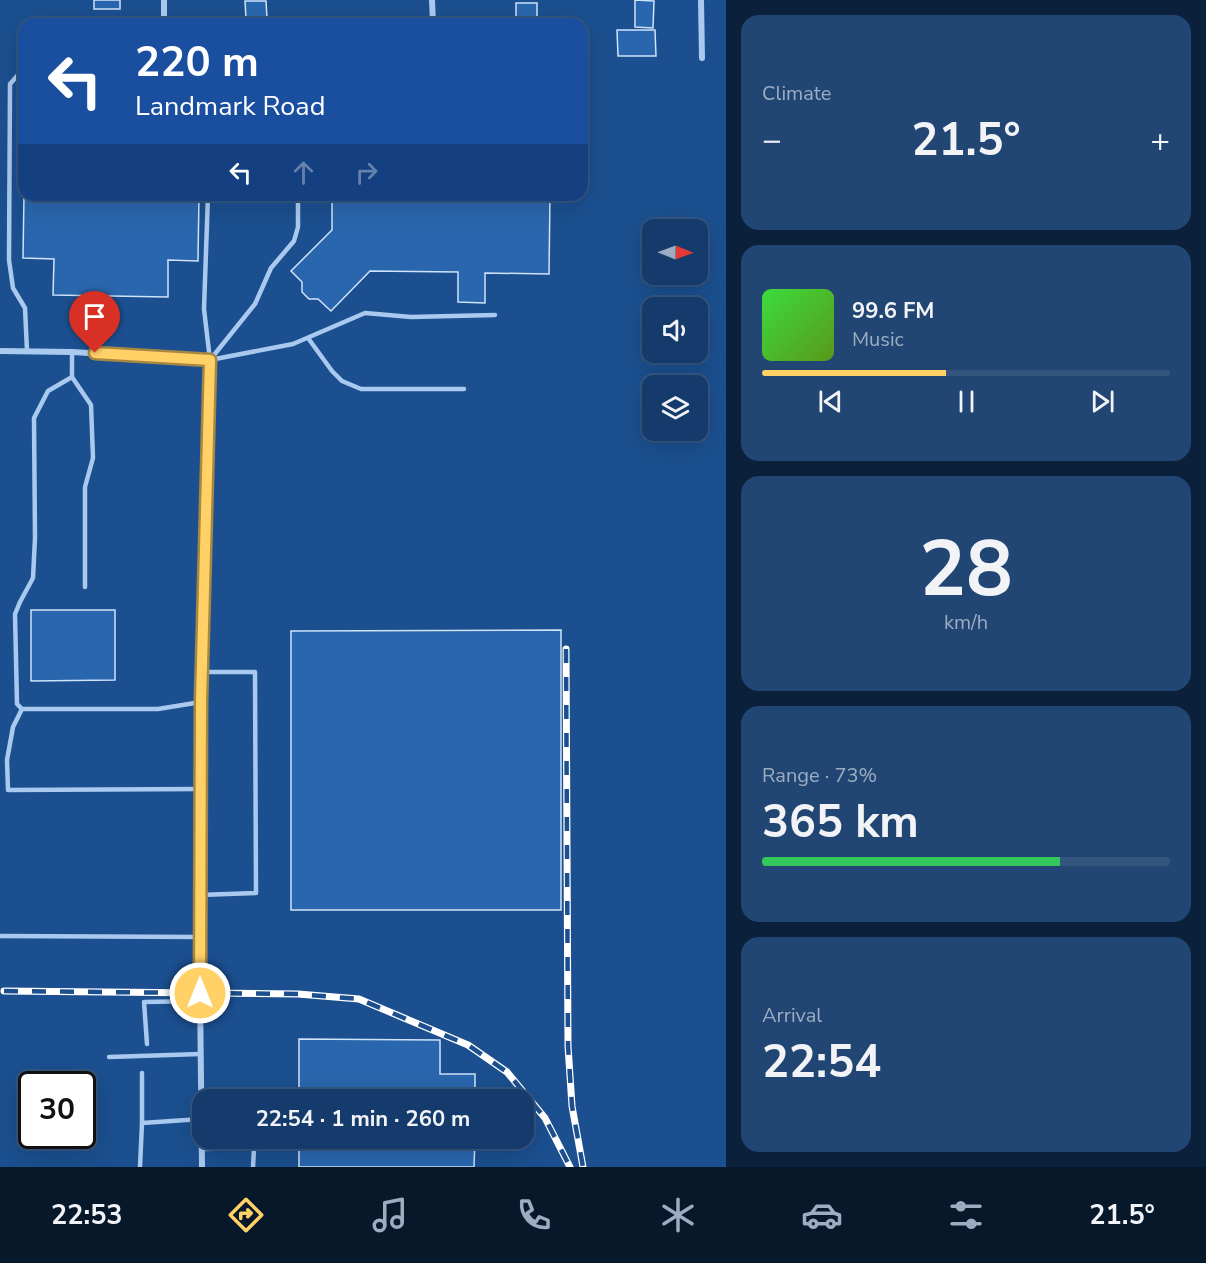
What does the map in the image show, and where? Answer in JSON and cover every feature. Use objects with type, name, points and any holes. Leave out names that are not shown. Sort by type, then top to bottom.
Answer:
[{"type":"street","points":[[164,0],[164,18]]},
{"type":"street","points":[[432,0],[433,18]]},
{"type":"street","points":[[701,0],[702,58]]},
{"type":"street","points":[[0,351],[72,352],[210,360],[201,702],[201,1089]]},
{"type":"street","points":[[201,1149],[202,1167]]},
{"type":"lane","points":[[18,75],[10,84],[9,260],[13,288],[25,308],[27,351]]},
{"type":"lane","points":[[208,201],[204,309],[210,360]]},
{"type":"lane","points":[[210,360],[255,304],[270,268],[294,241],[298,227],[298,201]]},
{"type":"lane","points":[[210,360],[293,344],[365,313],[411,317],[495,315]]},
{"type":"lane","points":[[308,338],[342,381],[361,389],[464,389]]},
{"type":"lane","points":[[72,352],[72,377],[91,405],[93,458],[86,487],[85,587]]},
{"type":"lane","points":[[72,377],[48,391],[34,418],[33,578],[15,614],[16,704],[22,709],[158,709],[201,702]]},
{"type":"lane","points":[[200,895],[256,893],[255,672],[202,672]]},
{"type":"lane","points":[[22,709],[13,727],[7,760],[8,790],[201,789]]},
{"type":"lane","points":[[0,767],[8,767]]},
{"type":"lane","points":[[0,936],[200,937]]},
{"type":"lane","points":[[147,1044],[144,1002],[200,1001]]},
{"type":"lane","points":[[109,1056],[200,1054]]},
{"type":"lane","points":[[140,1167],[142,1073]]},
{"type":"lane","points":[[142,1123],[192,1120]]},
{"type":"lane","points":[[254,1149],[254,1167]]},
{"type":"building","points":[[94,0],[120,0],[120,9],[94,9]]},
{"type":"building","points":[[635,0],[654,1],[653,28],[635,27]]},
{"type":"building","points":[[245,1],[266,1],[267,18],[246,18]]},
{"type":"building","points":[[516,3],[537,3],[537,18],[516,18]]},
{"type":"building","points":[[617,30],[655,30],[656,56],[618,56]]},
{"type":"building","points":[[24,201],[199,201],[198,261],[168,260],[168,297],[53,295],[54,259],[23,258]]},
{"type":"building","points":[[332,201],[550,201],[549,274],[485,273],[485,303],[458,302],[458,272],[370,271],[331,311],[318,299],[309,299],[302,292],[302,282],[291,271],[332,230]]},
{"type":"building","points":[[31,610],[115,610],[115,680],[31,681]]},
{"type":"building","points":[[561,630],[561,910],[291,910],[291,631]]},
{"type":"building","points":[[299,1039],[440,1040],[440,1074],[475,1074],[475,1089],[299,1089]]},
{"type":"building","points":[[299,1149],[475,1149],[474,1167],[299,1167]]},
{"type":"railway","points":[[566,649],[568,1046],[572,1106],[583,1167]]},
{"type":"railway","points":[[4,991],[298,994],[359,999],[468,1045],[507,1072],[545,1118],[570,1167]]},
{"type":"route","points":[[95,353],[210,360],[201,702],[200,993]]}]
